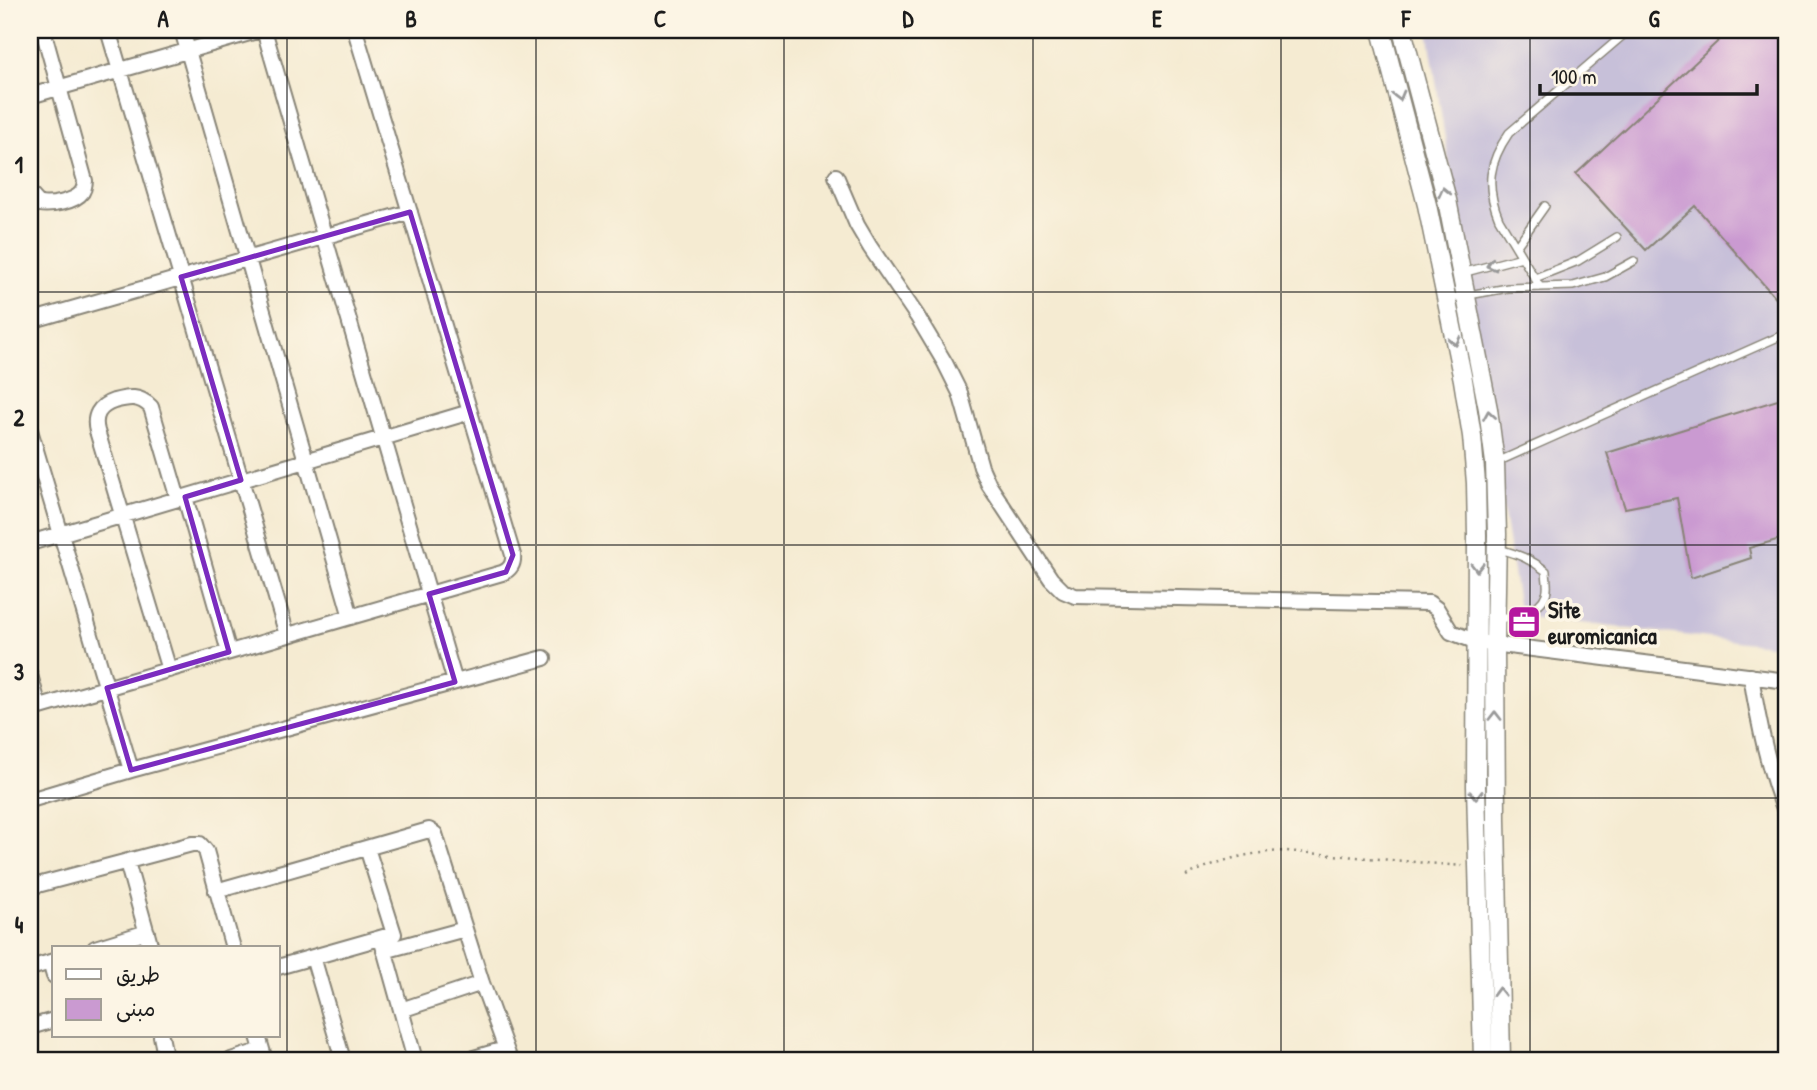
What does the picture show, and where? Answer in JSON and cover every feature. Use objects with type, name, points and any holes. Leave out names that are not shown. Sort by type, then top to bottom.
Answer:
[{"type":"street","points":[[30,194],[36,202],[48,205],[75,198],[85,186],[43,30]]},
{"type":"street","points":[[108,30],[287,635]]},
{"type":"street","points":[[182,30],[351,617]]},
{"type":"street","points":[[30,96],[262,30],[455,682]]},
{"type":"street","points":[[30,675],[34,708],[502,573],[509,570],[513,563],[513,555],[355,30]]},
{"type":"street","points":[[1381,30],[1427,205],[1463,380],[1473,448],[1496,820],[1501,1060]]},
{"type":"street","points":[[1402,30],[1447,200],[1488,409],[1495,463],[1495,621],[1485,643],[1476,786],[1483,1060]]},
{"type":"street","points":[[836,176],[857,225],[917,316],[960,393],[981,467],[989,485],[1051,579],[1063,591],[1075,596],[1429,603],[1437,609],[1451,632],[1485,643],[1751,676],[1786,684]]},
{"type":"street","points":[[30,321],[410,212]]},
{"type":"street","points":[[169,670],[95,421],[101,407],[125,398],[142,400],[150,407],[229,652]]},
{"type":"street","points":[[30,544],[470,412]]},
{"type":"street","points":[[30,430],[131,770]]},
{"type":"street","points":[[30,800],[544,658]]},
{"type":"street","points":[[1751,676],[1768,765],[1787,816]]},
{"type":"street","points":[[216,891],[432,831],[507,1055],[467,1060]]},
{"type":"street","points":[[30,887],[200,844],[206,851],[232,946]]},
{"type":"street","points":[[367,848],[394,933],[383,945]]},
{"type":"street","points":[[127,862],[150,946]]},
{"type":"street","points":[[280,966],[313,957],[465,929]]},
{"type":"street","points":[[102,946],[147,932]]},
{"type":"street","points":[[383,945],[415,1060]]},
{"type":"street","points":[[313,957],[343,1060]]},
{"type":"street","points":[[30,968],[52,966]]},
{"type":"street","points":[[401,1010],[482,983]]},
{"type":"street","points":[[30,1027],[52,1021]]},
{"type":"street","points":[[160,1038],[166,1060]]},
{"type":"street","points":[[30,1047],[33,1060]]},
{"type":"street","points":[[231,1060],[261,1049]]},
{"type":"lane","points":[[1540,287],[1499,219],[1490,180],[1497,150],[1509,133],[1628,31]]},
{"type":"lane","points":[[1516,247],[1545,206]]},
{"type":"lane","points":[[1535,278],[1578,261],[1617,237]]},
{"type":"lane","points":[[1461,273],[1522,257]]},
{"type":"lane","points":[[1446,299],[1508,288],[1573,286],[1605,277],[1634,261]]},
{"type":"lane","points":[[1495,463],[1787,333]]},
{"type":"lane","points":[[1495,621],[1528,611],[1540,604],[1547,594],[1546,571],[1535,562],[1497,549]]},
{"type":"path","points":[[1186,876],[1234,857],[1286,850],[1479,868]]},
{"type":"highlighted area","points":[[410,212],[513,555],[506,572],[429,594],[455,682],[131,770],[107,688],[229,652],[185,497],[241,480],[181,277]]},
{"type":"shaded area","points":[[1428,30],[1787,30],[1787,647],[1520,616]]},
{"type":"building","points":[[1730,30],[1787,30],[1787,311],[1695,206],[1646,250],[1576,174]]},
{"type":"building","points":[[1787,397],[1787,537],[1749,548],[1751,558],[1691,578],[1677,498],[1625,508],[1607,453]]},
{"type":"place","name":"Site euromicanica","points":[[1524,622]]}]
